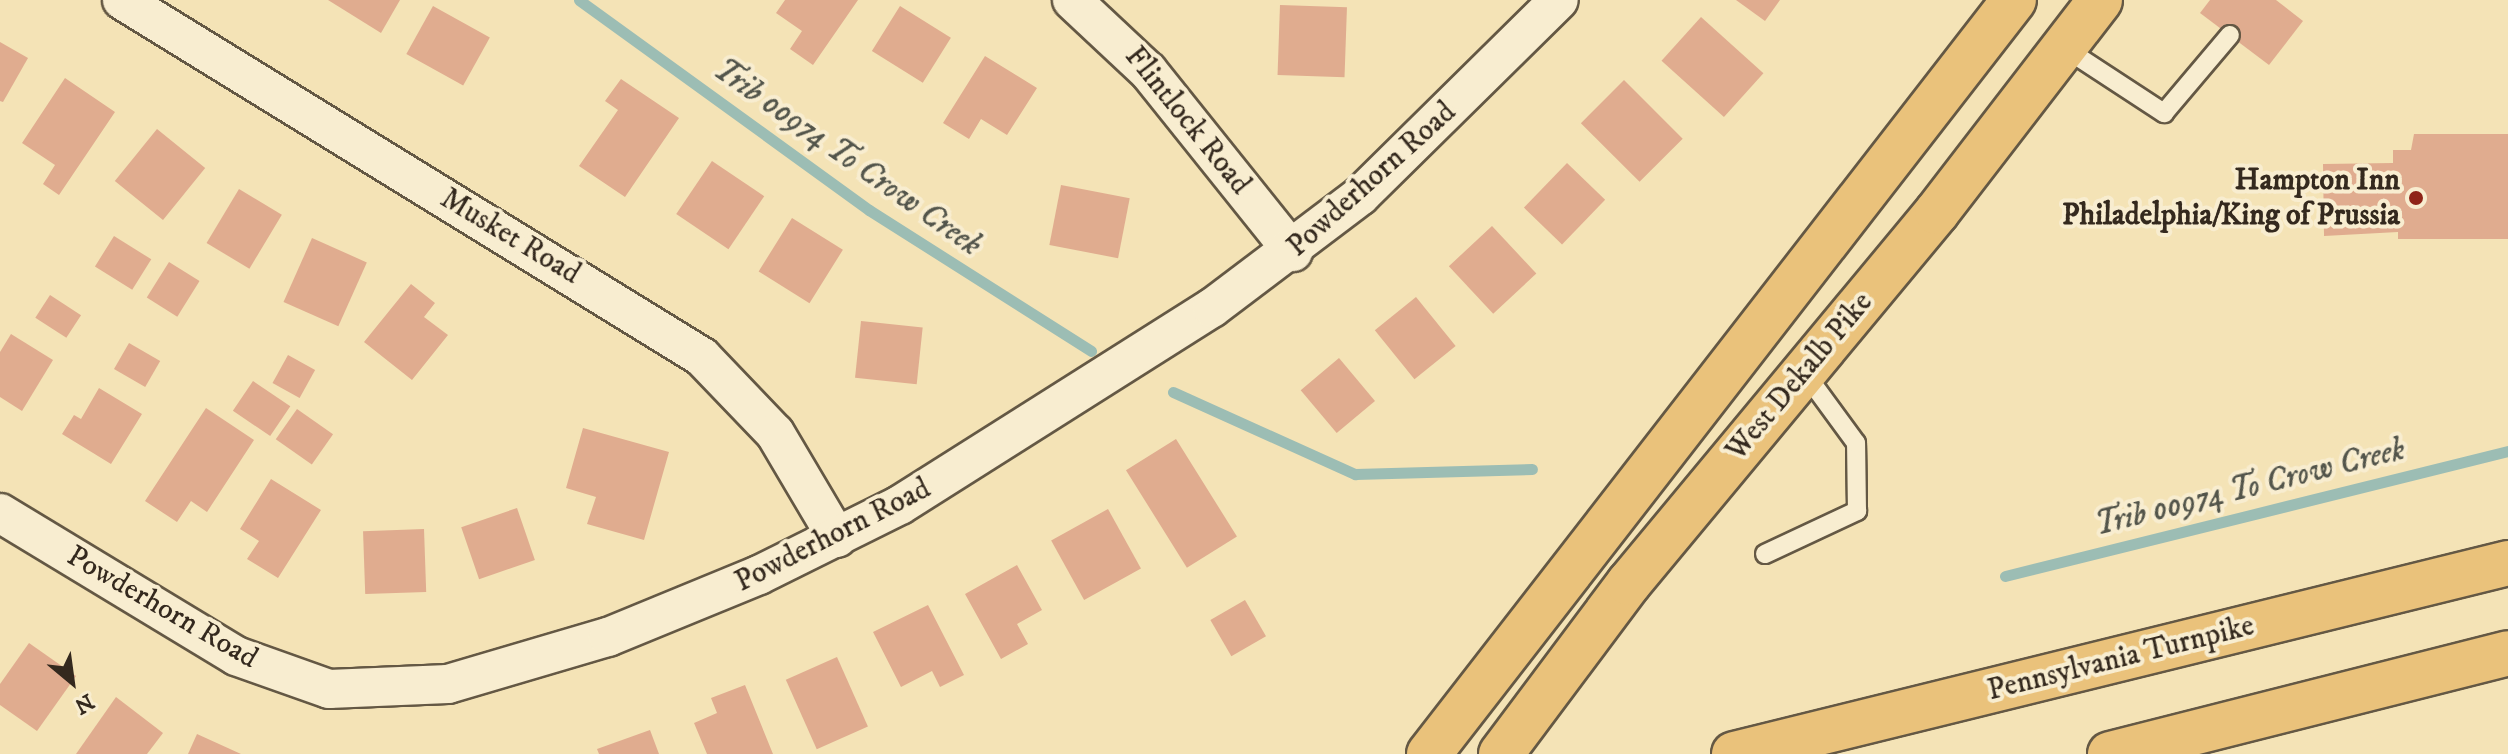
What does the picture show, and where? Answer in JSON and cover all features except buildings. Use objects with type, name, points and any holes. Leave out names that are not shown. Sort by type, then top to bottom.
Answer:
[{"type":"highway","name":"West Dekalb Pike","points":[[1429,754],[2014,0]]},
{"type":"highway","name":"West Dekalb Pike","points":[[1501,754],[1629,583],[1804,372],[2100,0]]},
{"type":"highway","name":"Pennsylvania Turnpike","points":[[1734,754],[2508,563]]},
{"type":"highway","points":[[2110,754],[2508,653]]},
{"type":"street","name":"Musket Road","points":[[122,0],[702,357],[775,433],[837,538]]},
{"type":"street","name":"Flintlock Road","points":[[1072,0],[1139,60],[1293,252]]},
{"type":"street","name":"Powderhorn Road","points":[[0,513],[236,656],[329,689],[448,684],[525,665],[693,604],[837,538],[971,465],[1293,252],[1430,132],[1559,0]]},
{"type":"lane","points":[[2063,47],[2164,113],[2230,35]]},
{"type":"lane","points":[[1765,554],[1857,511],[1856,443],[1804,372]]},
{"type":"waterway","name":"Trib 00974 To Crow Creek","points":[[579,0],[869,210],[1091,351]]},
{"type":"waterway","name":"Trib 00974 To Crow Creek","points":[[1173,392],[1355,474],[1532,469]]},
{"type":"waterway","name":"Trib 00974 To Crow Creek","points":[[2005,576],[2508,451]]},
{"type":"place","name":"Hampton Inn Philadelphia/King of Prussia","points":[[2416,198]]}]
